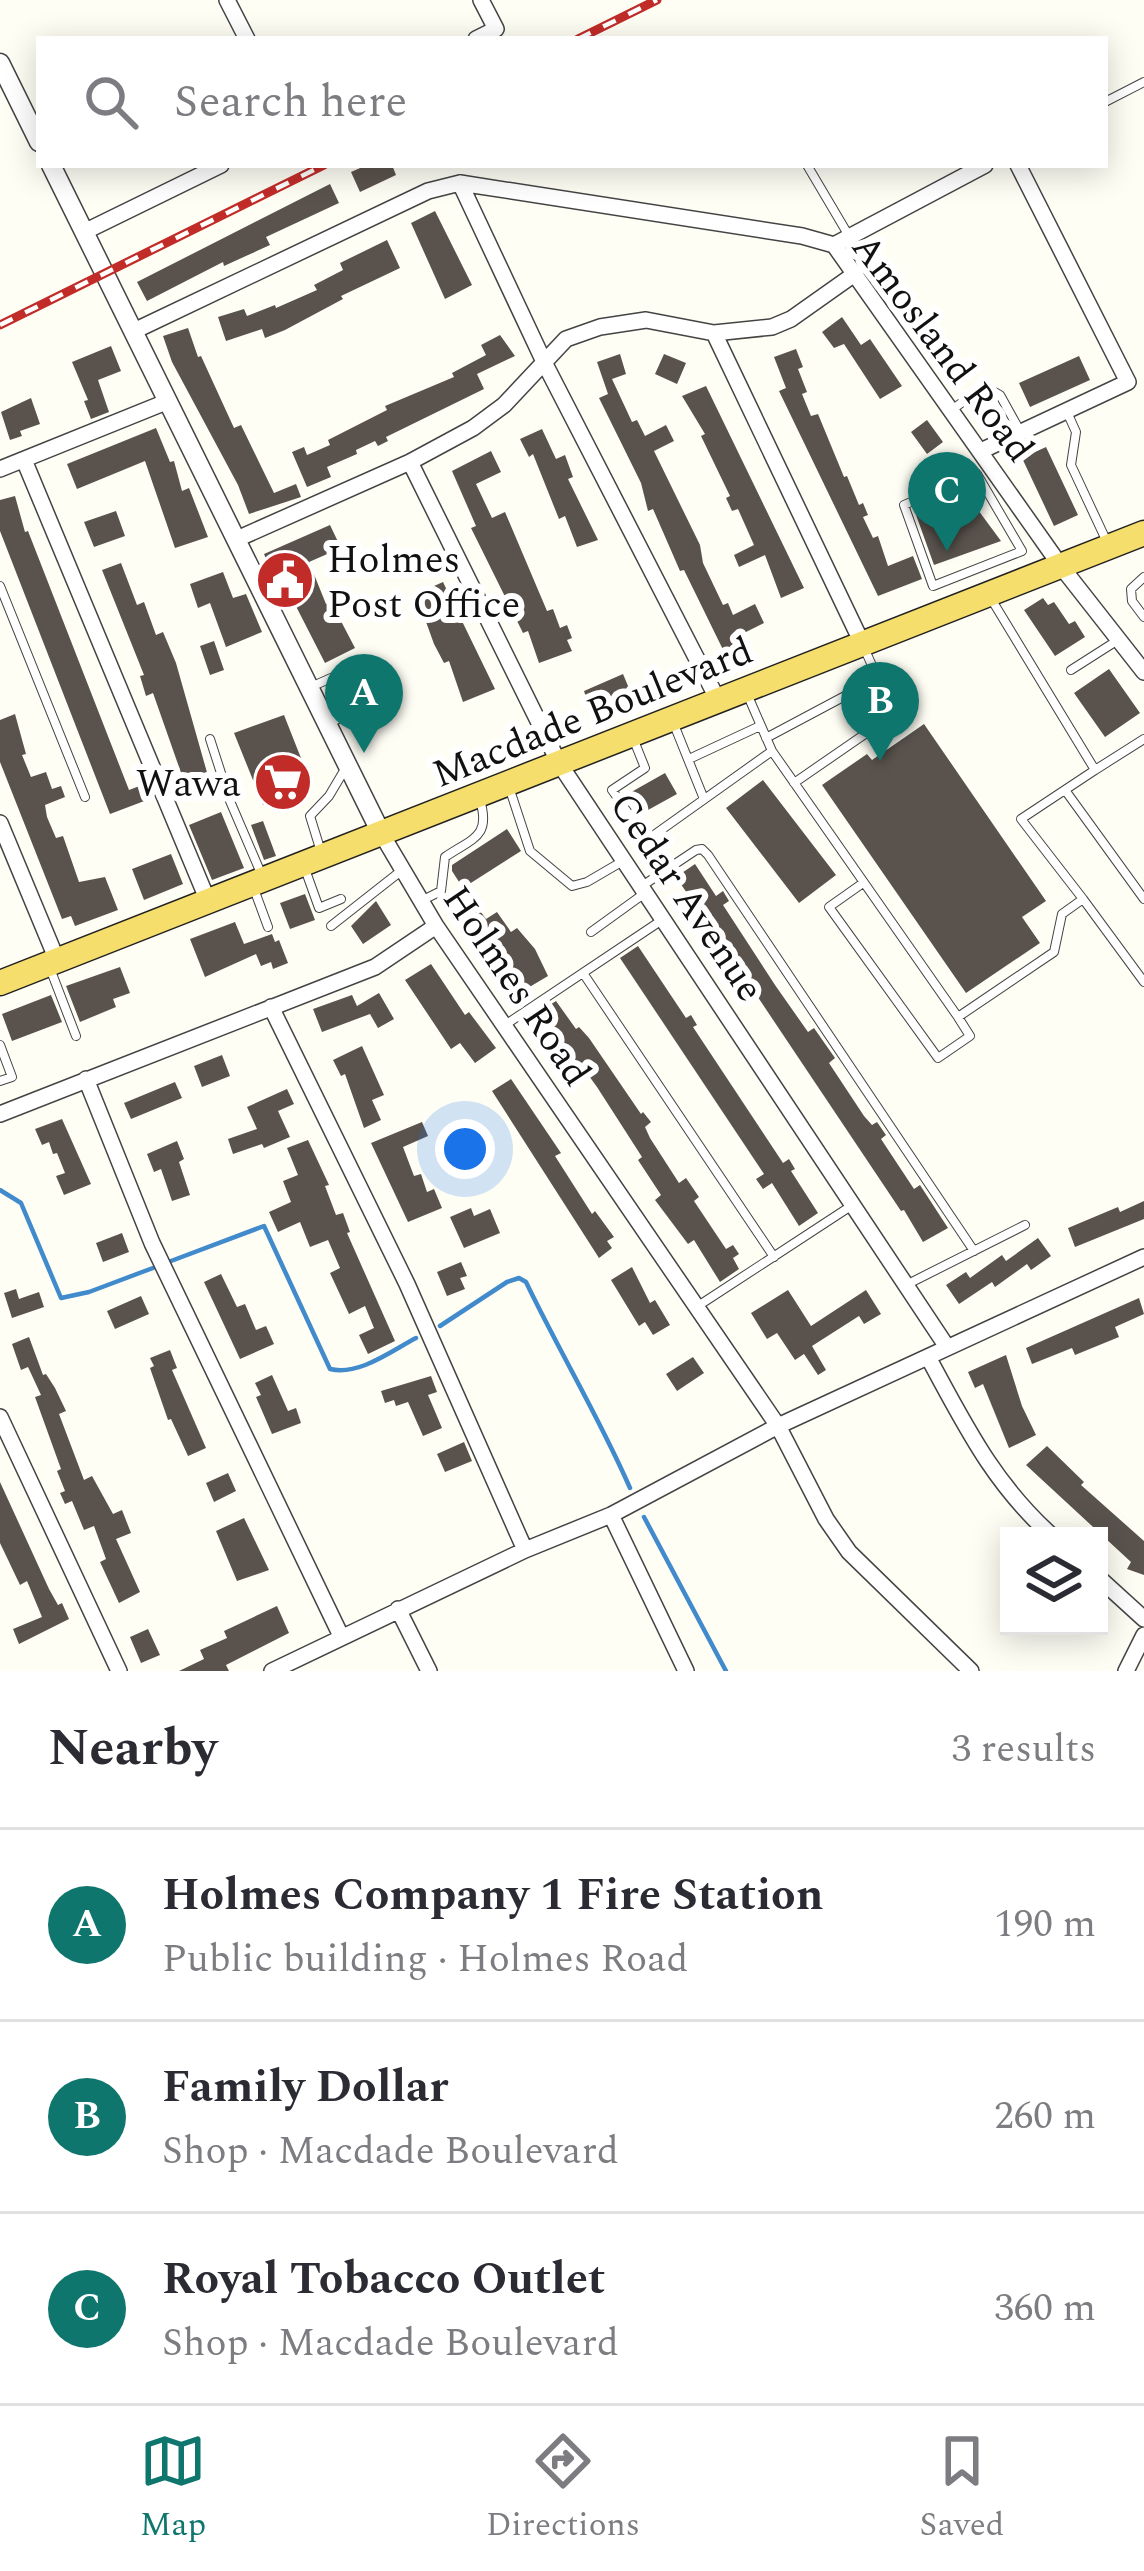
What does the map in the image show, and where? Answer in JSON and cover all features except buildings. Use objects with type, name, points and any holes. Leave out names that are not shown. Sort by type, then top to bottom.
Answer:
[{"type":"main road","name":"Macdade Boulevard","points":[[0,983],[1131,536]]},
{"type":"street","points":[[227,0],[245,36]]},
{"type":"street","points":[[481,0],[496,29],[482,36]]},
{"type":"street","points":[[1,69],[36,136]]},
{"type":"street","name":"Holmes Road","points":[[52,168],[347,765],[436,926],[778,1426],[826,1519],[849,1552],[971,1671]]},
{"type":"street","points":[[84,232],[215,168]]},
{"type":"street","points":[[842,241],[979,168]]},
{"type":"street","points":[[982,450],[1128,382],[1020,168]]},
{"type":"street","points":[[460,183],[545,364],[718,700]]},
{"type":"street","name":"Amosland Road","points":[[134,331],[428,191],[460,183],[842,241],[856,273],[1060,566],[1144,672]]},
{"type":"street","points":[[237,539],[410,462],[488,417],[566,339],[599,327],[646,320],[714,333],[772,327],[856,273]]},
{"type":"street","points":[[714,333],[862,644]]},
{"type":"street","points":[[0,470],[166,402]]},
{"type":"street","points":[[23,460],[208,901]]},
{"type":"street","name":"Cedar Avenue","points":[[410,462],[559,763],[946,1347]]},
{"type":"street","points":[[0,823],[53,962]]},
{"type":"street","points":[[0,1114],[375,967],[436,926]]},
{"type":"street","points":[[271,1007],[406,1284],[525,1550]]},
{"type":"street","points":[[86,1079],[152,1243],[341,1636]]},
{"type":"street","points":[[272,1671],[525,1550],[611,1515],[778,1426],[1144,1257]]},
{"type":"street","points":[[928,1357],[994,1474],[1044,1527]]},
{"type":"street","points":[[0,1417],[119,1671]]},
{"type":"street","points":[[611,1515],[686,1671]]},
{"type":"street","points":[[1108,1586],[1144,1618]]},
{"type":"street","points":[[398,1609],[429,1671]]},
{"type":"street","points":[[1126,1671],[1144,1635]]},
{"type":"lane","points":[[1108,100],[1144,82]]},
{"type":"lane","points":[[808,168],[842,241]]},
{"type":"lane","points":[[953,409],[991,391],[1000,395],[1021,432]]},
{"type":"lane","points":[[1067,411],[1076,431],[1071,465],[1131,536]]},
{"type":"lane","points":[[977,474],[993,501],[1022,551],[933,586],[904,506],[977,474]]},
{"type":"lane","points":[[993,501],[1011,492]]},
{"type":"lane","points":[[987,565],[993,592],[1094,770]]},
{"type":"lane","points":[[1144,577],[1131,589],[1132,601],[1144,617]]},
{"type":"lane","points":[[0,586],[85,797]]},
{"type":"lane","points":[[1071,670],[1119,639]]},
{"type":"lane","points":[[794,783],[894,714],[862,644]]},
{"type":"lane","points":[[309,688],[365,663],[382,680],[380,699],[327,724]]},
{"type":"lane","points":[[766,739],[875,680]]},
{"type":"lane","points":[[745,689],[772,751],[970,1036],[938,1058],[829,908],[863,883]]},
{"type":"lane","points":[[671,718],[704,799]]},
{"type":"lane","points":[[689,759],[760,726]]},
{"type":"lane","points":[[632,734],[645,768],[612,790],[646,840],[772,751]]},
{"type":"lane","points":[[210,739],[258,881],[268,927]]},
{"type":"lane","points":[[1144,739],[1021,819],[1144,982]]},
{"type":"lane","points":[[341,898],[319,908],[310,816],[329,796],[347,765]]},
{"type":"lane","points":[[507,783],[530,851],[572,886],[624,860]]},
{"type":"lane","points":[[1065,790],[1144,899]]},
{"type":"lane","points":[[421,901],[441,891],[445,857],[483,830],[486,821],[478,795]]},
{"type":"lane","points":[[591,932],[702,849],[974,1251]]},
{"type":"lane","points":[[331,926],[402,870]]},
{"type":"lane","points":[[958,1017],[1054,952],[1062,914],[1083,899]]},
{"type":"lane","points":[[505,1026],[663,919]]},
{"type":"lane","points":[[53,962],[76,1036]]},
{"type":"lane","points":[[584,973],[774,1256]]},
{"type":"lane","points":[[0,1045],[12,1077],[0,1082]]},
{"type":"lane","points":[[697,1307],[853,1205]]},
{"type":"lane","points":[[906,1285],[1025,1225]]},
{"type":"waterway","points":[[0,1190],[21,1203],[61,1298],[153,1268]]},
{"type":"waterway","points":[[171,1261],[264,1226],[330,1369],[363,1366],[416,1338]]},
{"type":"waterway","points":[[440,1326],[507,1282],[519,1278],[526,1282],[630,1488]]},
{"type":"waterway","points":[[644,1517],[726,1671]]},
{"type":"railway","points":[[584,36],[657,0]]},
{"type":"railway","points":[[0,325],[318,168]]},
{"type":"place","name":"Royal Tobacco Outlet","points":[[947,551]]},
{"type":"place","name":"Holmes Post Office","points":[[285,580]]},
{"type":"place","name":"Holmes Company 1 Fire Station","points":[[364,753]]},
{"type":"place","name":"Family Dollar","points":[[880,761]]},
{"type":"place","name":"Wawa","points":[[283,782]]}]
